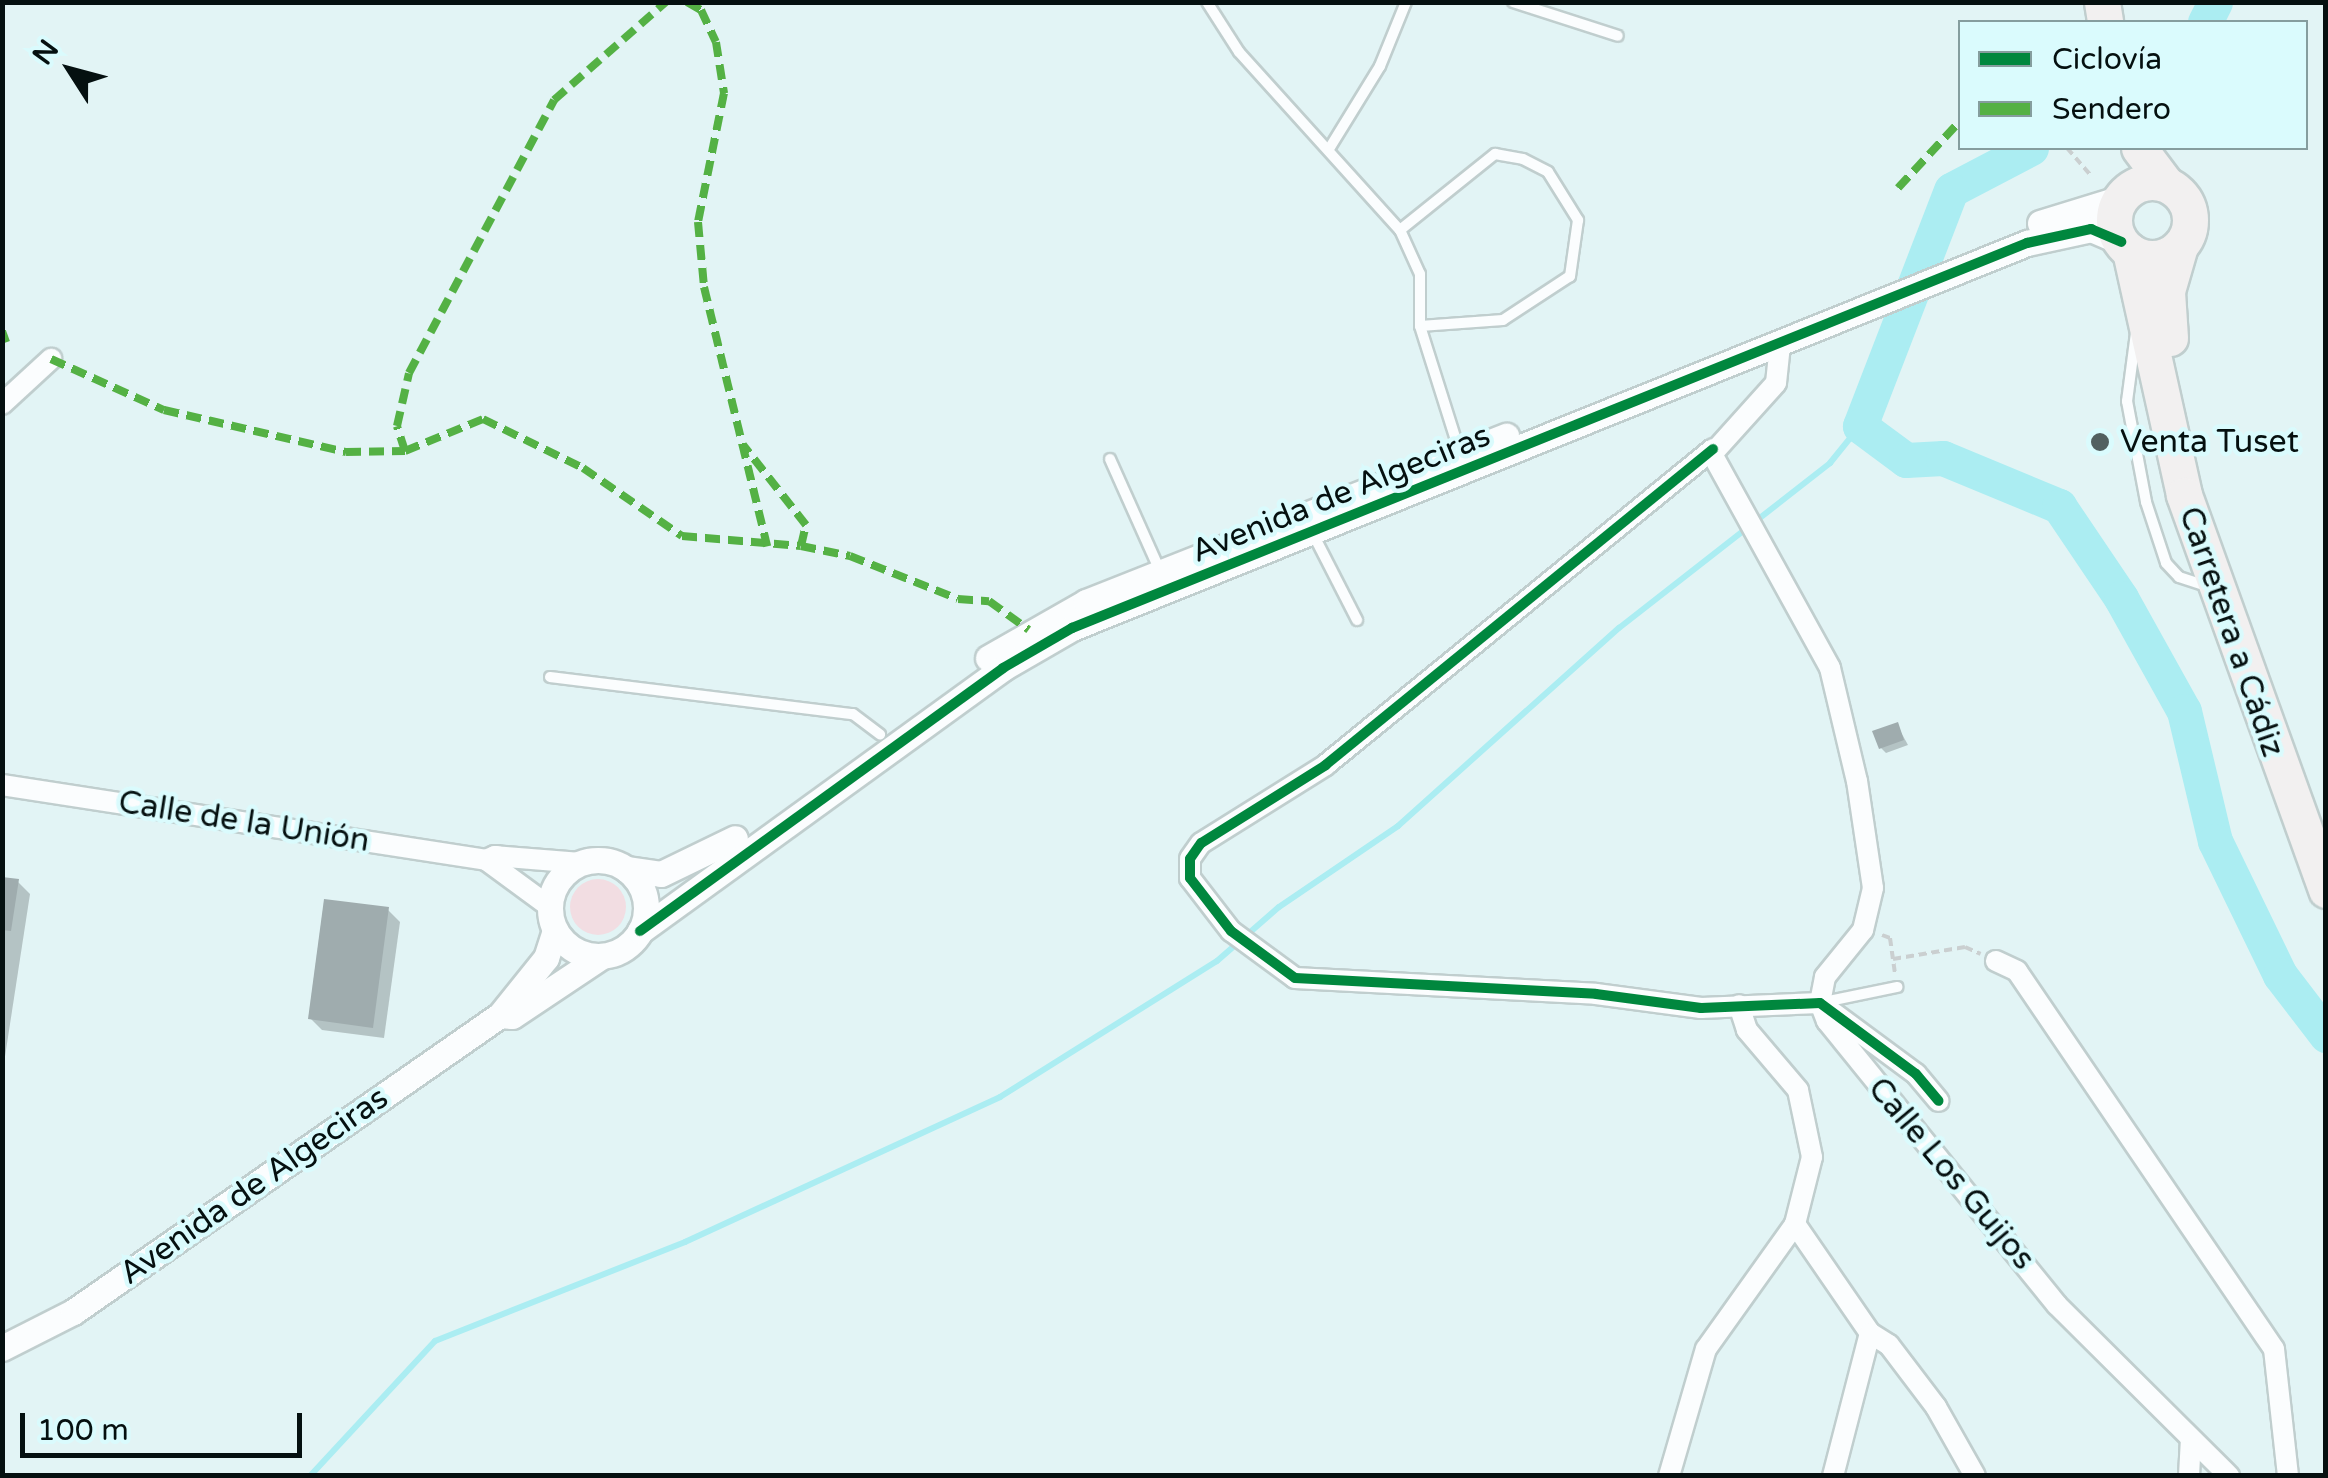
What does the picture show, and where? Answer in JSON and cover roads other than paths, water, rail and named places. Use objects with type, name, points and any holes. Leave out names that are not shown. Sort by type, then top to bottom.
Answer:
[{"type":"highway","points":[[2123,150],[2124,195],[2114,215],[2125,246],[2156,258],[2180,246],[2190,216],[2182,196],[2166,184],[2140,150]]},
{"type":"highway","points":[[2124,195],[2145,182],[2166,184]]},
{"type":"highway","name":"Carretera a Cádiz","points":[[2125,246],[2144,298],[2184,495],[2326,859]]},
{"type":"highway","name":"Carretera a Cádiz","points":[[2180,246],[2167,292],[2173,359],[2200,494],[2221,585],[2326,890]]},
{"type":"street","name":"Avenida de Algeciras","points":[[640,931],[1028,652],[1072,628],[1780,346],[1868,300],[2124,195]]},
{"type":"street","name":"Avenida de Algeciras","points":[[1998,247],[2072,230],[2125,246]]},
{"type":"street","name":"Avenida de Algeciras","points":[[626,869],[661,874],[706,856],[1029,630],[1160,572],[1808,316],[1868,300]]},
{"type":"street","points":[[1808,316],[1780,346],[1783,365],[1776,382],[1713,449],[1326,765],[1201,843],[1190,859],[1190,878],[1230,931],[1295,978],[1739,1006],[1820,1003],[1916,1074],[1940,1102]]},
{"type":"street","points":[[2,404],[51,359]]},
{"type":"street","points":[[1713,449],[1736,500],[1830,668],[1873,888],[1863,930],[1826,977],[1820,1003]]},
{"type":"street","name":"Calle de la Unión","points":[[2,785],[486,860],[495,856],[581,863]]},
{"type":"street","name":"Calle de la Unión","points":[[486,860],[552,919]]},
{"type":"street","points":[[604,860],[626,869],[644,898],[640,931],[624,948],[602,956],[580,953],[552,919],[556,885],[581,863],[604,860]]},
{"type":"street","name":"Avenida de Algeciras","points":[[2,1348],[73,1312],[500,1015],[546,958],[552,919]]},
{"type":"street","name":"Avenida de Algeciras","points":[[500,1015],[512,1016],[602,956]]},
{"type":"street","points":[[1996,961],[2017,971],[2274,1349],[2288,1476]]},
{"type":"street","name":"Calle Los Guijos","points":[[1820,1003],[1876,1084],[2057,1305],[2230,1476]]},
{"type":"street","points":[[1669,1476],[1706,1349],[1795,1224],[1812,1156],[1809,1124],[1798,1090],[1746,1030],[1739,1006]]},
{"type":"street","points":[[1795,1224],[1870,1332],[1889,1345],[1936,1407],[1975,1476]]},
{"type":"street","points":[[1834,1476],[1870,1332]]},
{"type":"street","points":[[2189,1476],[2191,1440]]},
{"type":"lane","points":[[1207,2],[1239,52],[1400,230],[1420,274],[1420,326],[1460,454]]},
{"type":"lane","points":[[1329,149],[1380,66],[1406,2]]},
{"type":"lane","points":[[1513,2],[1618,36]]},
{"type":"lane","points":[[1400,230],[1495,154],[1548,172],[1578,220],[1579,249],[1570,276],[1502,320],[1420,326]]},
{"type":"lane","points":[[1110,459],[1160,572]]},
{"type":"lane","points":[[1312,532],[1358,620]]},
{"type":"lane","points":[[550,677],[854,714],[880,734]]},
{"type":"lane","points":[[1820,1003],[1897,987]]},
{"type":"waterway","points":[[2206,20],[2215,2]]},
{"type":"waterway","points":[[2027,150],[1951,190],[1860,426],[1906,460],[1943,458],[2059,506],[2121,598],[2184,711],[2215,841],[2280,975],[2326,1035]]},
{"type":"waterway","points":[[310,1476],[435,1341],[685,1242],[1000,1097],[1217,961],[1279,907],[1398,826],[1619,628],[1830,463],[1860,426]]},
{"type":"place","name":"Venta Tuset","points":[[2100,442]]}]
